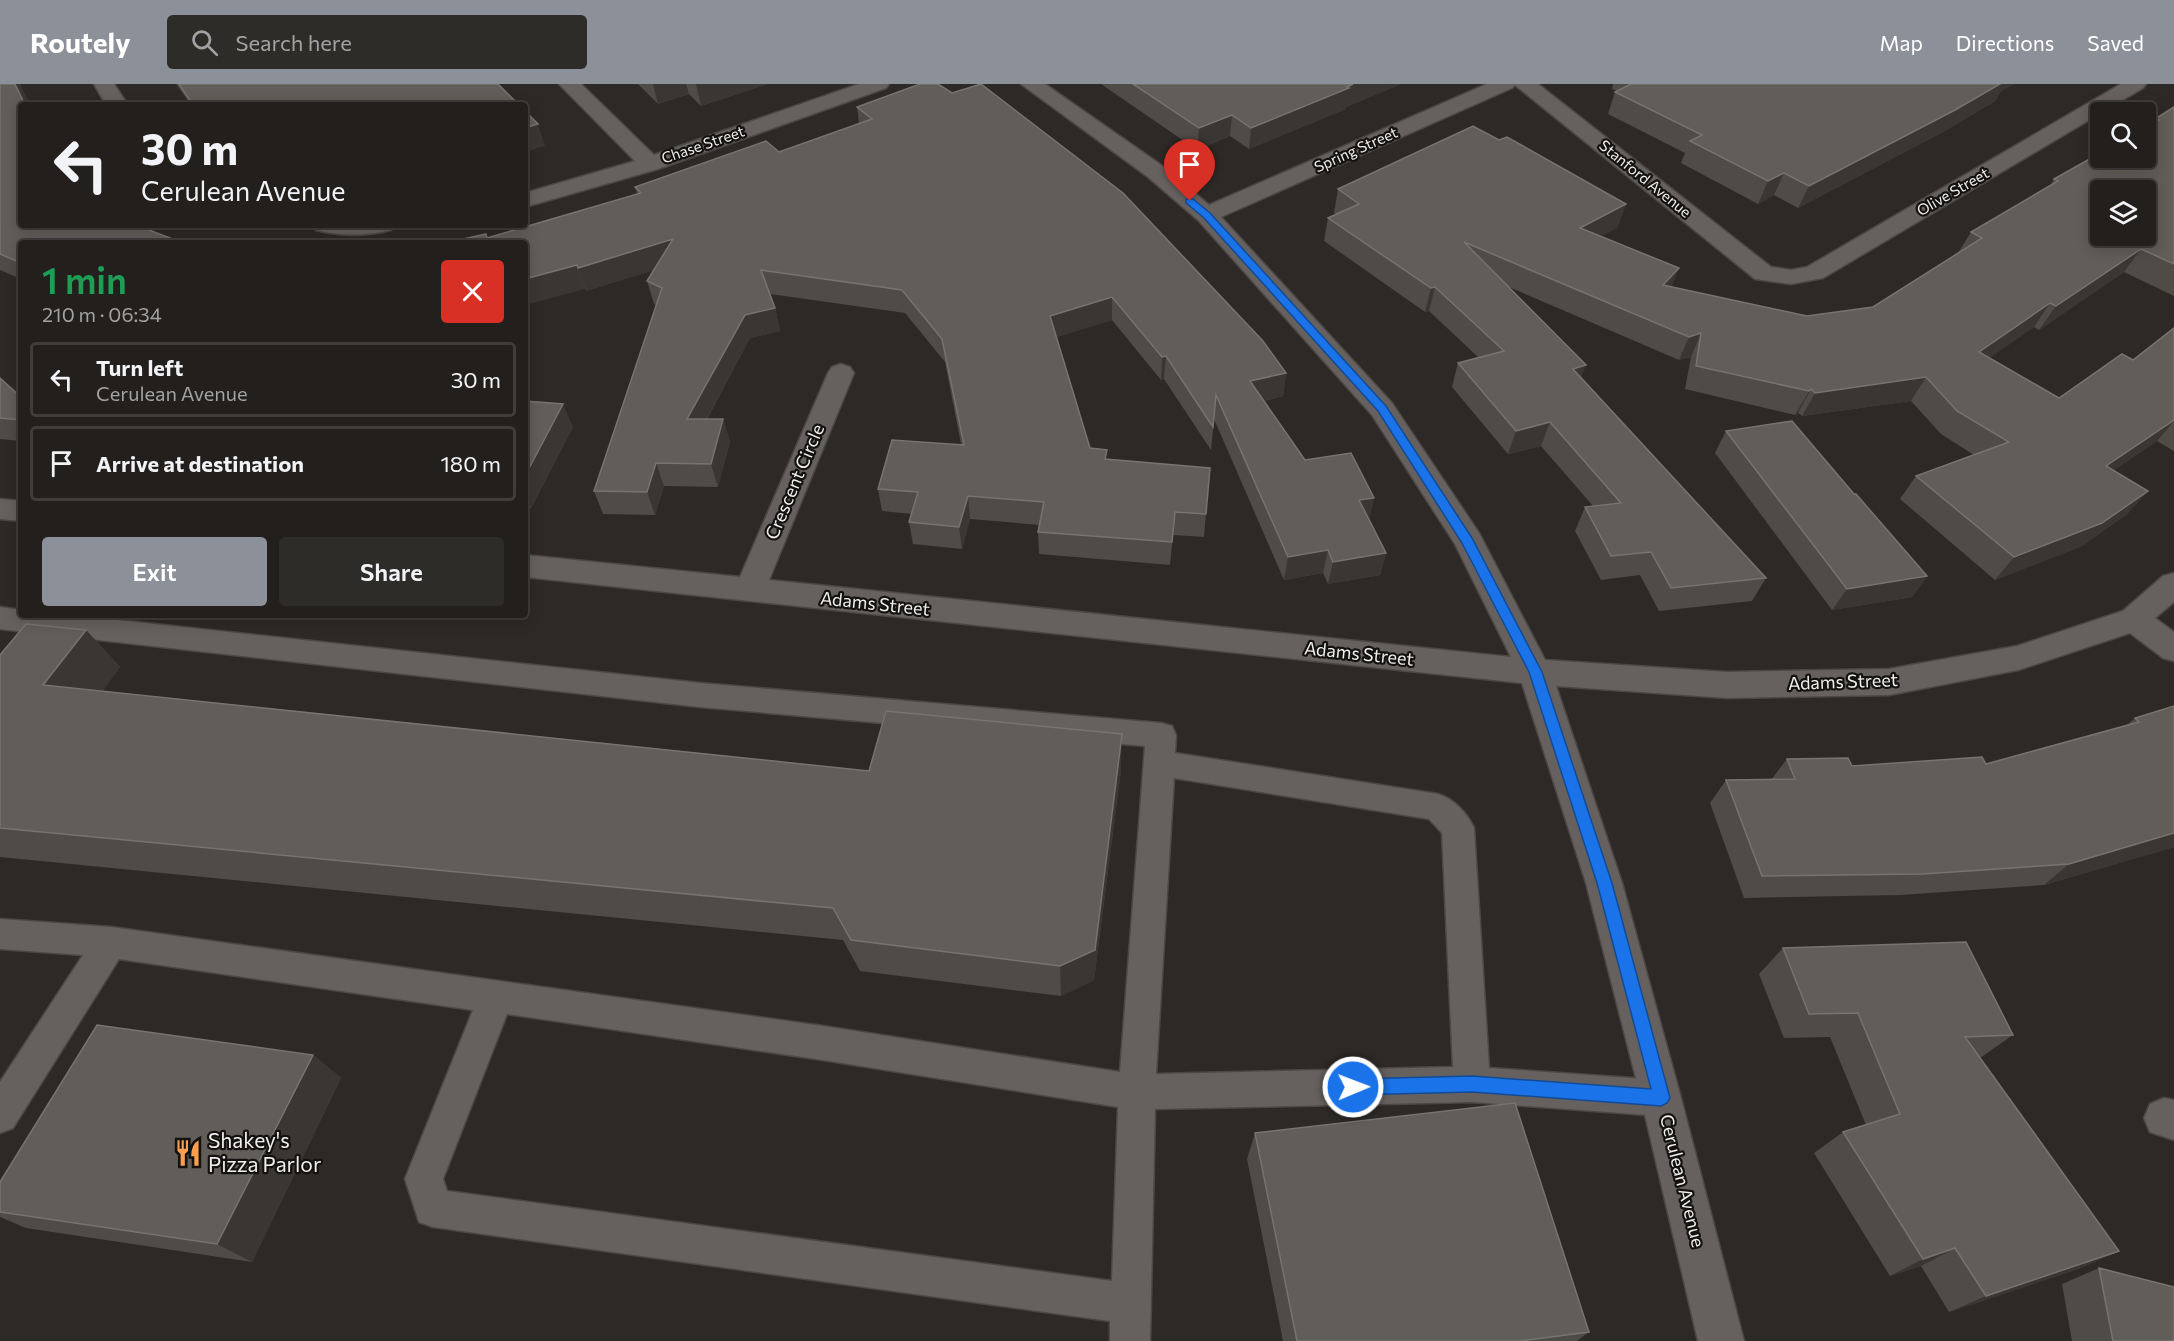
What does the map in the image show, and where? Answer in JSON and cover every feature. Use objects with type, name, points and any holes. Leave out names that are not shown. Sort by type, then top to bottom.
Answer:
[{"type":"street","points":[[104,84],[115,102]]},
{"type":"street","points":[[569,84],[650,164]]},
{"type":"street","name":"Chase Street","points":[[528,200],[650,164],[879,84]]},
{"type":"street","name":"Cerulean Avenue","points":[[1031,84],[1156,172],[1206,215],[1382,409],[1468,542],[1535,672],[1604,883],[1661,1098],[1721,1341]]},
{"type":"street","name":"Spring Street","points":[[1206,215],[1505,84]]},
{"type":"street","name":"Stanford Avenue","points":[[1525,84],[1764,274]]},
{"type":"street","name":"Olive Street","points":[[1764,274],[1791,277],[1814,273],[2136,84]]},
{"type":"street","name":"Crescent Circle","points":[[749,591],[841,373]]},
{"type":"street","points":[[0,509],[18,512]]},
{"type":"street","name":"Adams Street","points":[[528,566],[1535,672],[1728,685],[1889,682],[2018,658],[2134,619],[2174,584]]},
{"type":"street","points":[[2134,619],[2174,649]]},
{"type":"lane","points":[[0,618],[700,695],[1161,735],[1137,1092],[1131,1323],[433,1208],[424,1179],[496,997]]},
{"type":"lane","points":[[1159,763],[1438,807],[1458,828],[1472,1084]]},
{"type":"lane","points":[[0,934],[111,942],[812,1041],[1137,1092],[1472,1084],[1661,1098]]},
{"type":"lane","points":[[0,1116],[111,942]]},
{"type":"building","points":[[0,84],[15,84],[24,102],[18,102],[18,228],[144,228],[175,240],[18,240],[18,262],[0,254]]},
{"type":"building","points":[[179,84],[498,84],[516,102],[191,102]]},
{"type":"building","points":[[920,84],[938,84],[952,93],[981,84],[1123,193],[1263,341],[1286,373],[1250,381],[1305,460],[1351,453],[1374,498],[1359,500],[1386,553],[1333,562],[1328,550],[1288,557],[1216,395],[1213,427],[1166,356],[1162,357],[1112,297],[1050,316],[1090,448],[1107,450],[1105,459],[1210,468],[1206,514],[1175,512],[1172,542],[1038,532],[1044,502],[968,496],[959,527],[909,522],[918,492],[878,489],[892,440],[964,445],[942,339],[902,290],[761,270],[775,308],[745,315],[687,419],[723,419],[711,464],[656,463],[647,492],[594,491],[662,288],[647,281],[673,239],[578,268],[577,265],[528,278],[528,240],[459,240],[486,234],[487,238],[528,228],[528,226],[641,193],[635,187],[766,141],[779,152],[872,119],[857,107]]},
{"type":"building","points":[[1133,84],[1353,84],[1347,87],[1349,88],[1251,128],[1232,115],[1199,128]]},
{"type":"building","points":[[1631,84],[2000,84],[1809,186],[1784,173],[1768,181],[1690,141],[1702,135],[1615,92]]},
{"type":"building","points":[[2174,107],[2174,264],[2141,249],[2056,306],[2050,303],[1979,352],[2059,398],[2122,354],[2133,360],[2174,328],[2174,420],[2106,466],[2148,491],[2102,523],[2014,557],[1916,476],[2009,442],[1957,411],[1926,377],[1815,393],[1811,389],[1809,391],[1696,366],[1701,333],[1689,337],[1464,242],[1586,365],[1573,369],[1766,578],[1671,588],[1651,552],[1611,556],[1585,507],[1621,503],[1550,422],[1516,431],[1458,363],[1504,351],[1435,287],[1431,288],[1328,218],[1359,204],[1338,189],[1473,126],[1499,140],[1507,137],[1626,204],[1580,228],[1679,268],[1663,285],[1807,316],[1873,307],[1982,238],[1971,232],[2058,181],[2054,179],[2090,159],[2090,168],[2156,168],[2156,122],[2159,120],[2156,118]]},
{"type":"building","points":[[528,114],[538,124],[528,127]]},
{"type":"building","points":[[0,378],[18,394],[18,420],[0,418]]},
{"type":"building","points":[[528,401],[563,404],[528,470]]},
{"type":"building","points":[[1792,421],[1927,576],[1847,589],[1726,431]]},
{"type":"building","points":[[26,624],[86,630],[43,685],[869,771],[886,711],[1122,734],[1095,950],[1060,966],[851,940],[833,908],[0,828],[0,655]]},
{"type":"building","points":[[2174,706],[2174,833],[2069,864],[1923,874],[1762,876],[1726,780],[1795,779],[1787,759],[1848,758],[1852,766],[1982,757],[1986,764],[2139,722],[2135,718]]},
{"type":"building","points":[[1966,942],[2013,1035],[1965,1037],[2119,1251],[1986,1296],[1955,1248],[1923,1259],[1843,1132],[1900,1114],[1858,1013],[1809,1014],[1783,948]]},
{"type":"building","name":"Shakey's Pizza Parlor","points":[[97,1025],[313,1055],[217,1244],[0,1212],[0,1182]]},
{"type":"building","points":[[1515,1103],[1589,1332],[1520,1341],[1297,1341],[1255,1133]]},
{"type":"building","points":[[2099,1268],[2174,1287],[2174,1341],[2113,1341]]},
{"type":"place","name":"Shakey's Pizza Parlor","points":[[188,1153]]},
{"type":"route","points":[[1190,201],[1206,215],[1382,409],[1468,542],[1535,672],[1604,883],[1661,1098],[1472,1084],[1353,1087]]}]
